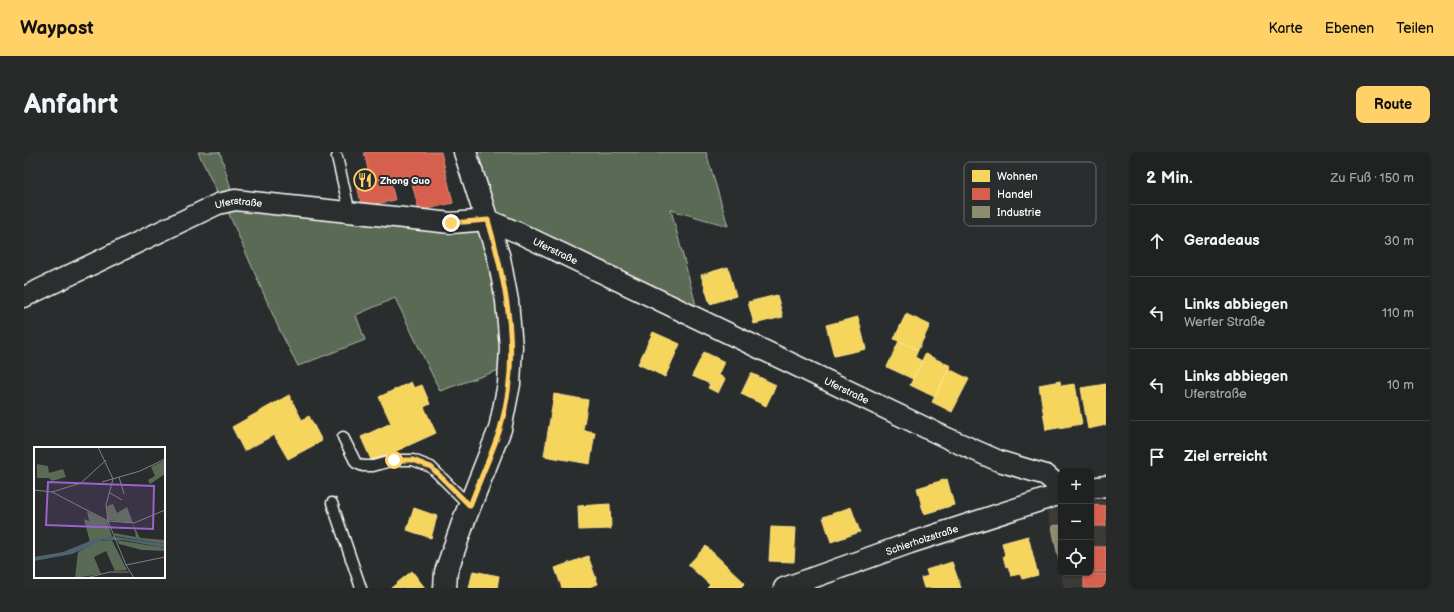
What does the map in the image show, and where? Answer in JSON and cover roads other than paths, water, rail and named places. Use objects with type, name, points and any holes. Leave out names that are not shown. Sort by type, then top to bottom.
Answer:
[{"type":"main road","points":[[445,588],[446,572],[500,429],[509,384],[511,347],[507,300],[499,258],[465,152]]},
{"type":"street","name":"Uferstraße","points":[[24,297],[218,204],[235,200],[451,223],[488,220],[519,233],[947,438],[999,461],[1046,475],[1058,485]]},
{"type":"street","points":[[1094,488],[1106,486]]},
{"type":"street","name":"Schierholzstraße","points":[[784,588],[910,543],[1058,495]]},
{"type":"lane","points":[[337,157],[350,213]]},
{"type":"lane","points":[[343,437],[356,463],[363,466],[373,466],[394,460],[413,460],[419,462],[431,467],[470,506]]},
{"type":"lane","points":[[332,503],[361,588]]},
{"type":"place","name":"Zhong Guo","points":[[365,180]]}]
